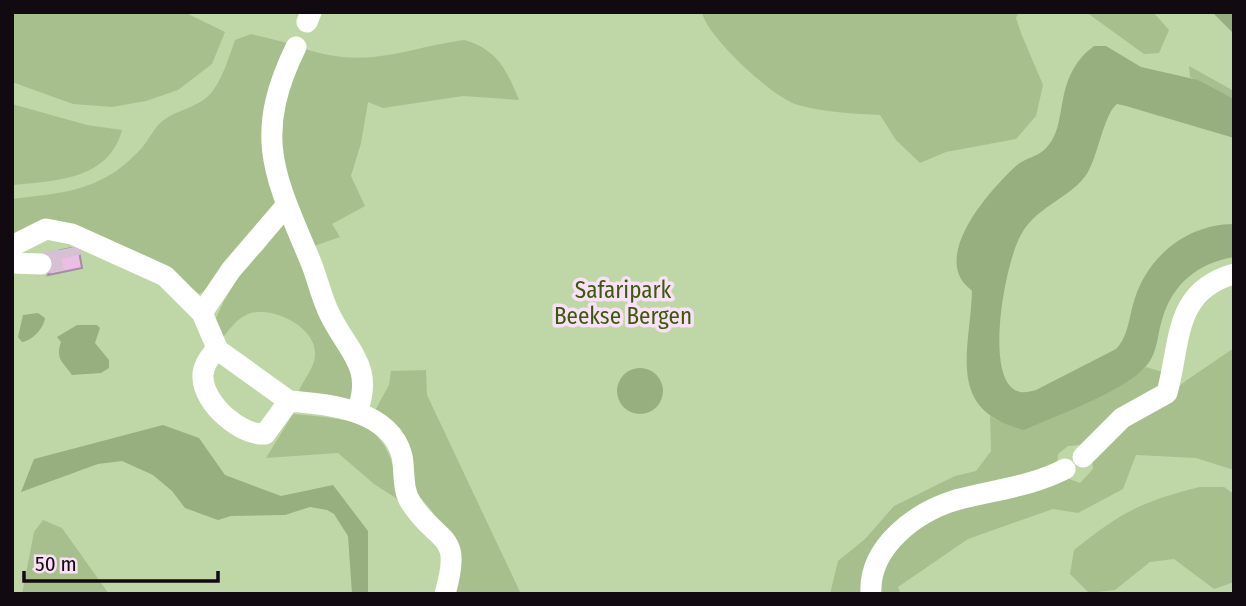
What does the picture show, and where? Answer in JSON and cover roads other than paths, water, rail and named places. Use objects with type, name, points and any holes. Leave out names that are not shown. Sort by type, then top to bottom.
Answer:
[{"type":"street","points":[[296,47],[274,99],[274,162],[285,207],[330,314],[357,359],[365,385],[356,412]]},
{"type":"street","points":[[202,313],[231,270],[285,207]]},
{"type":"street","points":[[12,246],[46,229],[69,241],[165,275],[202,313],[217,348],[235,366],[289,401],[345,407],[370,418],[388,435],[401,454],[410,502],[449,542],[454,565],[445,594]]},
{"type":"street","points":[[12,263],[41,264]]},
{"type":"street","points":[[871,594],[873,575],[883,552],[900,530],[956,500],[1017,488],[1074,463],[1122,418],[1167,393],[1185,311],[1212,281],[1234,274]]},
{"type":"street","points":[[217,348],[206,363],[203,378],[206,391],[236,425],[255,435],[265,434],[289,401]]},
{"type":"tunnel","points":[[41,264],[71,257],[69,248]]},
{"type":"park label","name":"Safaripark Beekse Bergen","points":[[623,303]]}]
